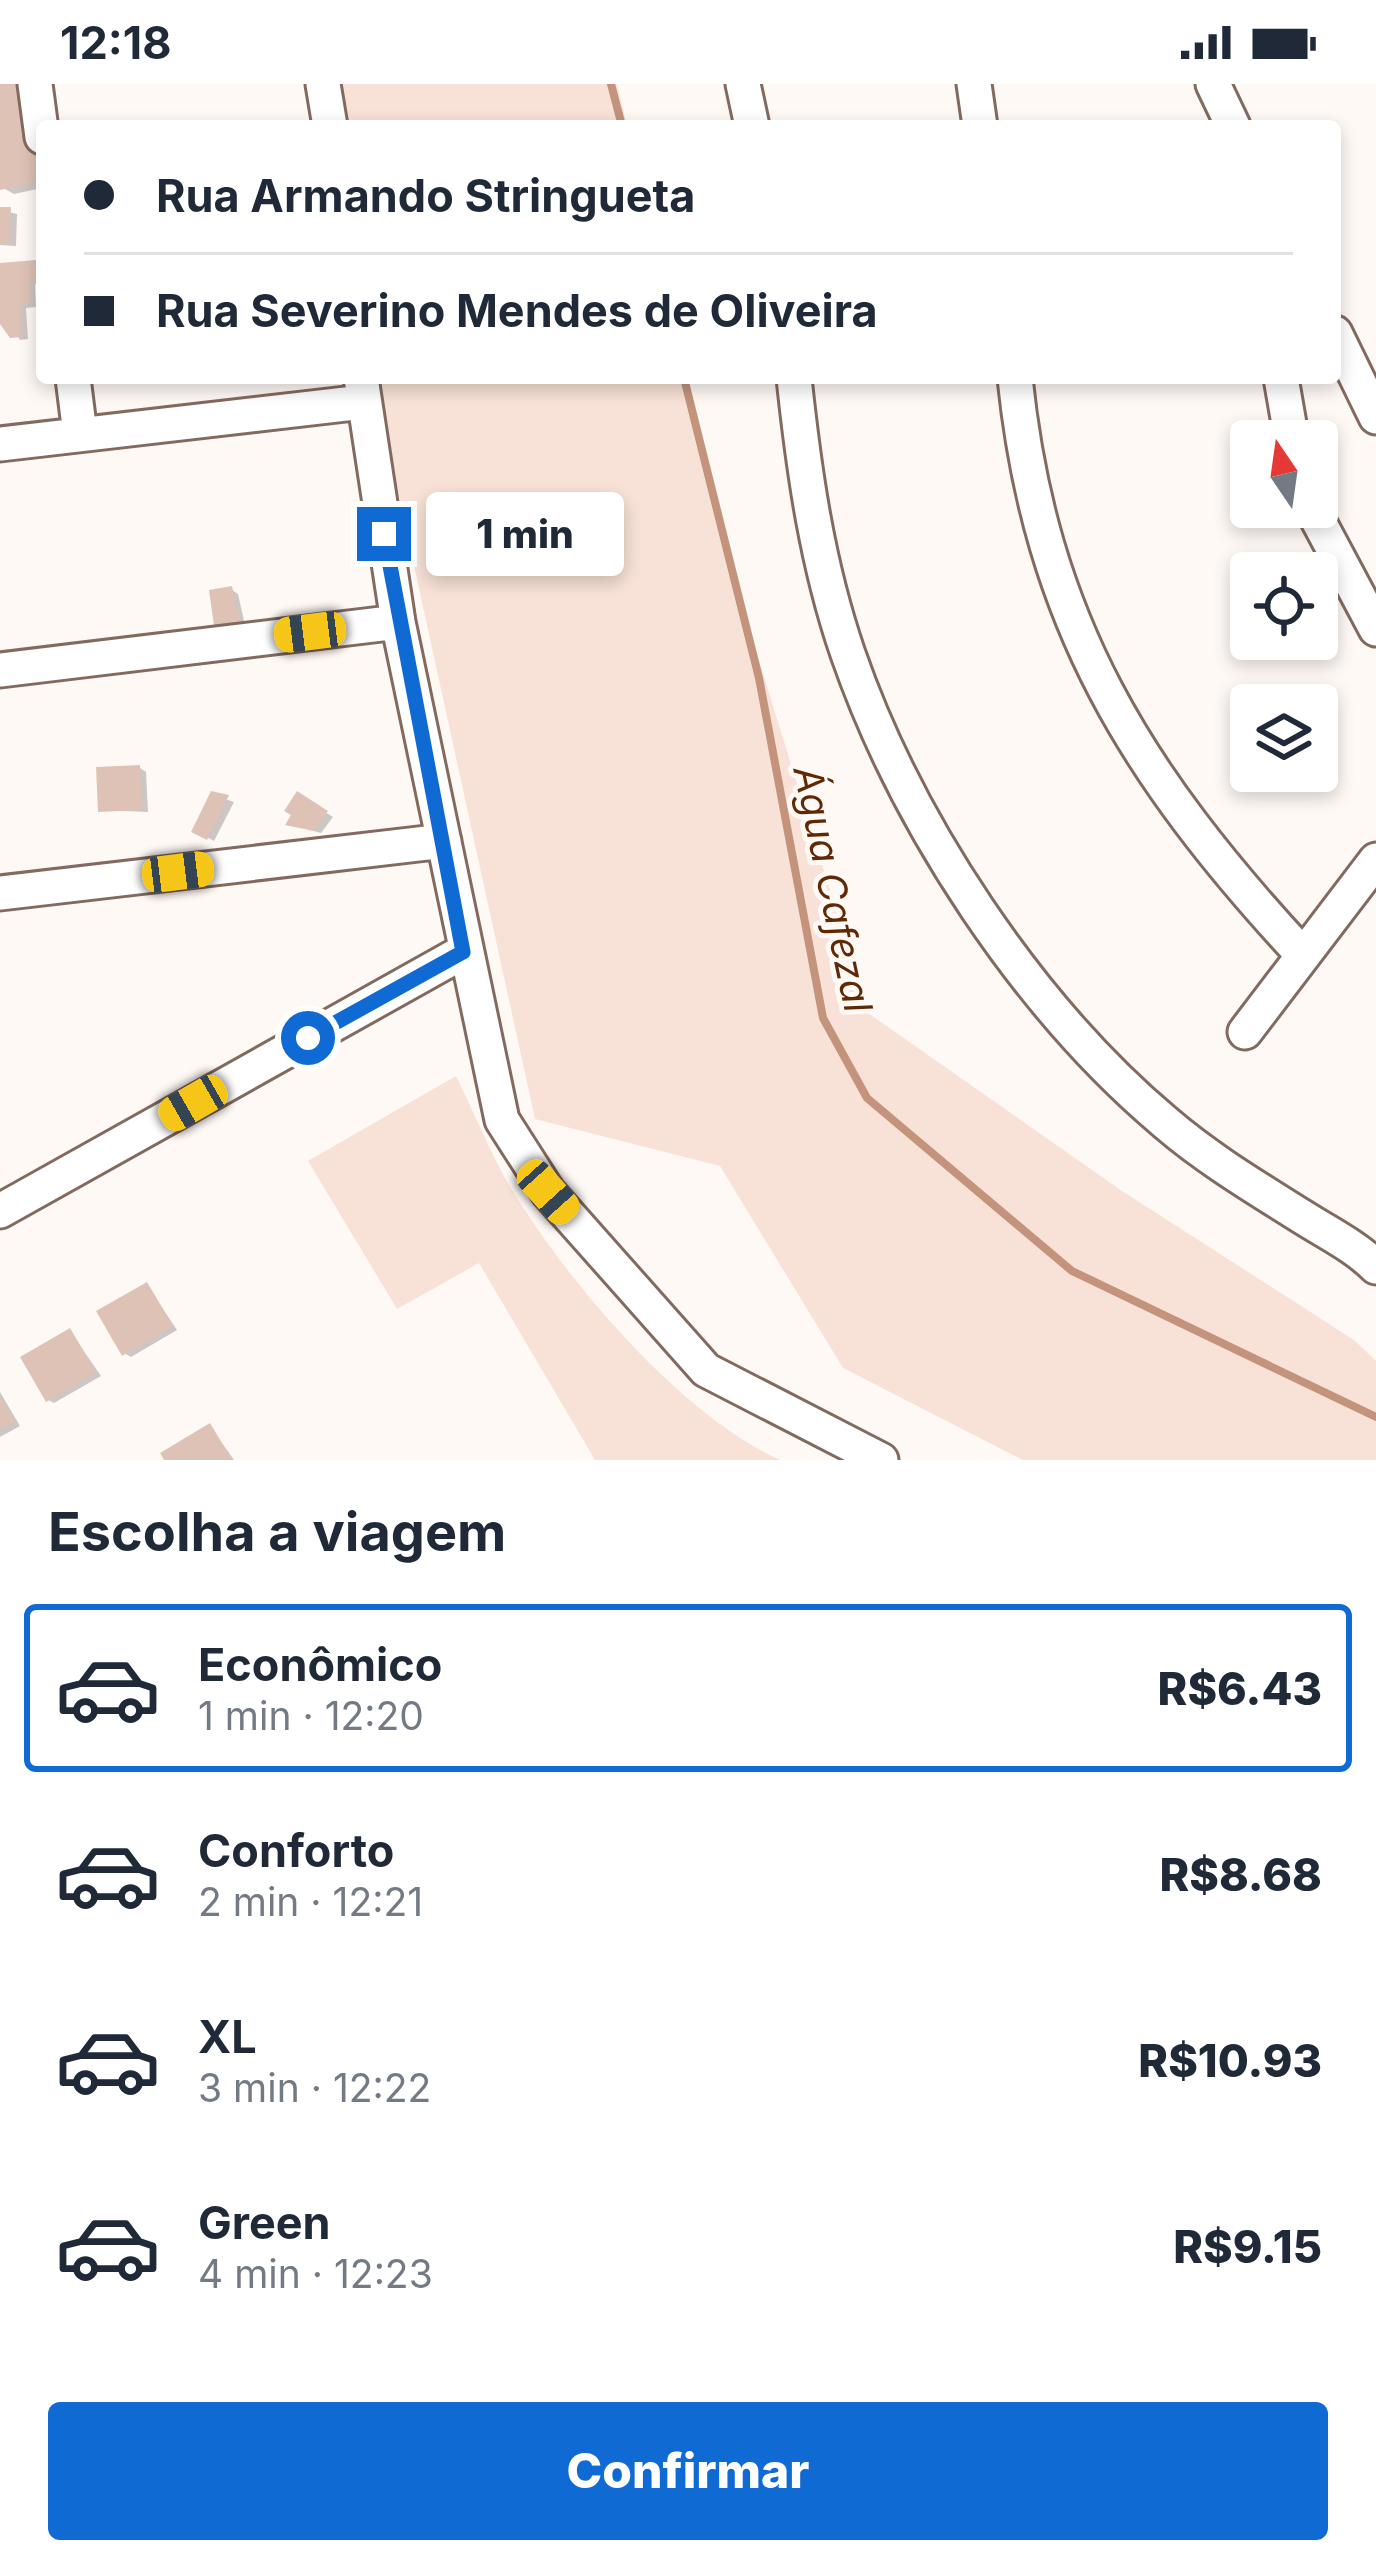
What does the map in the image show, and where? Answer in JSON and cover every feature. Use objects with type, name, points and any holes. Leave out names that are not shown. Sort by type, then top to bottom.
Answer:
[{"type":"street","points":[[35,84],[40,120]]},
{"type":"street","points":[[323,84],[329,120]]},
{"type":"street","points":[[743,84],[751,120]]},
{"type":"street","points":[[974,84],[979,120]]},
{"type":"street","points":[[1213,84],[1230,120]]},
{"type":"street","points":[[1341,345],[1376,417]]},
{"type":"street","points":[[74,384],[80,434]]},
{"type":"street","points":[[795,384],[811,517],[848,654],[881,736],[967,889],[1065,1023],[1166,1123],[1232,1173],[1372,1254]]},
{"type":"street","points":[[1016,384],[1038,524],[1070,621],[1096,674],[1173,805],[1300,952]]},
{"type":"street","points":[[1281,384],[1288,420]]},
{"type":"street","points":[[0,444],[362,390],[398,622],[466,968],[502,1120],[548,1192],[706,1370],[881,1460]]},
{"type":"street","points":[[1322,528],[1376,629]]},
{"type":"street","points":[[0,670],[398,622]]},
{"type":"street","points":[[0,893],[444,841]]},
{"type":"street","points":[[1245,1032],[1300,952],[1376,860]]},
{"type":"street","points":[[0,1211],[466,968]]},
{"type":"shaded area","points":[[333,84],[617,84],[626,120],[338,120]]},
{"type":"shaded area","points":[[374,384],[688,384],[735,583],[868,1013],[1122,1191],[1354,1340],[1376,1361],[1376,1460],[1023,1460],[843,1368],[720,1166],[535,1119]]},
{"type":"shaded area","points":[[456,1076],[509,1185],[593,1302],[703,1411],[780,1460],[595,1460],[479,1263],[397,1309],[308,1161]]},
{"type":"building","points":[[0,84],[20,84],[36,158],[36,182],[0,190]]},
{"type":"building","points":[[0,207],[11,207],[10,244],[0,243]]},
{"type":"building","points":[[36,260],[36,281],[29,281],[31,304],[20,305],[22,337],[10,338],[0,324],[0,263]]},
{"type":"building","points":[[232,586],[240,622],[214,626],[209,590]]},
{"type":"building","points":[[140,765],[142,810],[98,812],[96,767]]},
{"type":"building","points":[[211,791],[229,795],[207,840],[191,832]]},
{"type":"building","points":[[297,791],[328,811],[314,831],[285,825],[291,815],[284,811]]},
{"type":"building","points":[[147,1282],[173,1326],[122,1356],[96,1311]]},
{"type":"building","points":[[70,1328],[96,1372],[46,1402],[20,1357]]},
{"type":"building","points":[[0,1396],[15,1422],[0,1430]]},
{"type":"building","points":[[210,1423],[232,1460],[164,1460],[160,1453]]},
{"type":"waterway","name":"Água Cafezal","points":[[611,84],[620,120]]},
{"type":"waterway","name":"Água Cafezal","points":[[686,384],[759,678],[823,1018],[867,1098],[1072,1271],[1376,1417]]},
{"type":"route","points":[[308,1038],[463,952],[384,534]]}]
